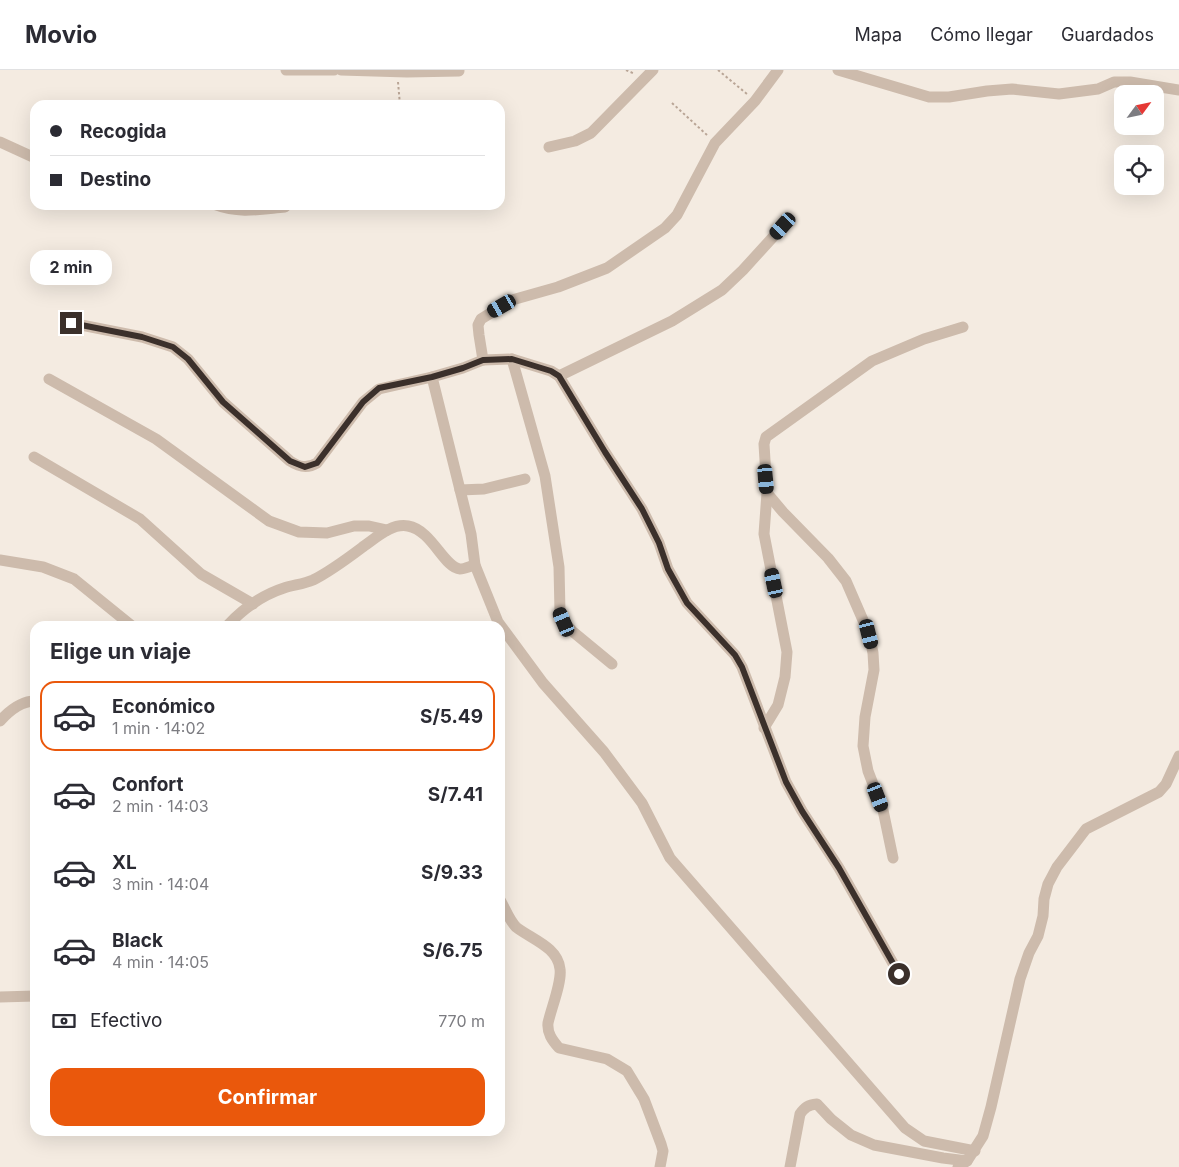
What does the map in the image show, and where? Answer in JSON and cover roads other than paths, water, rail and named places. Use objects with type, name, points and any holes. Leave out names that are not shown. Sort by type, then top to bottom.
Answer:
[{"type":"street","points":[[286,70],[334,70]]},
{"type":"street","points":[[341,70],[396,72],[459,71]]},
{"type":"street","points":[[549,147],[575,141],[591,133],[653,70]]},
{"type":"street","points":[[483,360],[478,325],[481,319],[512,300],[558,288],[607,268],[665,228],[677,214],[715,143],[754,101],[778,70]]},
{"type":"street","points":[[838,70],[929,97],[949,97],[1012,89],[1059,94],[1098,88],[1114,82],[1130,82],[1179,90]]},
{"type":"street","points":[[0,142],[30,156]]},
{"type":"street","points":[[559,376],[672,322],[722,290],[783,226]]},
{"type":"street","points":[[71,323],[142,337],[173,347],[188,359],[223,402],[290,461],[301,466],[310,466],[317,463],[363,402],[379,388],[432,377],[483,360],[512,359],[551,371],[559,376],[642,509],[659,543],[668,569],[687,603],[735,655],[742,667],[786,782],[802,811],[839,868],[899,974]]},
{"type":"street","points":[[764,728],[778,705],[785,677],[787,652],[764,534],[767,493],[764,444],[766,437],[872,361],[924,339],[963,327]]},
{"type":"street","points":[[512,359],[545,476],[559,567],[560,612],[564,622],[572,631],[612,664]]},
{"type":"street","points":[[432,377],[472,534],[475,565],[498,621]]},
{"type":"street","points":[[49,379],[156,439],[269,521],[299,532],[327,533],[354,526],[368,526],[387,530]]},
{"type":"street","points":[[34,457],[140,519],[201,574],[253,604]]},
{"type":"street","points":[[460,490],[484,489],[525,479]]},
{"type":"street","points":[[767,493],[828,558],[846,581],[869,634],[874,653],[874,670],[865,717],[863,746],[868,771],[883,810],[893,858]]},
{"type":"street","points":[[232,621],[253,604],[281,589],[311,581],[387,530],[400,526],[412,527],[425,534],[454,567],[461,569],[475,565]]},
{"type":"street","points":[[0,560],[43,567],[74,579],[126,621]]},
{"type":"street","points":[[505,632],[542,683],[604,752],[642,804],[670,858],[905,1128],[924,1141],[975,1151]]},
{"type":"street","points":[[0,721],[15,708],[30,702]]},
{"type":"street","points":[[790,1167],[800,1114],[804,1108],[817,1104],[831,1119],[851,1135],[874,1145],[943,1158],[963,1164],[975,1151],[983,1136],[1020,979],[1029,953],[1038,936],[1043,916],[1044,899],[1052,875],[1070,848],[1086,829],[1159,792],[1166,784],[1179,756]]},
{"type":"street","points":[[505,909],[515,926],[547,948],[558,960],[560,976],[548,1022],[550,1036],[559,1048],[606,1059],[628,1071],[644,1099],[661,1144],[663,1151],[660,1167]]},
{"type":"street","points":[[0,997],[30,996]]}]
